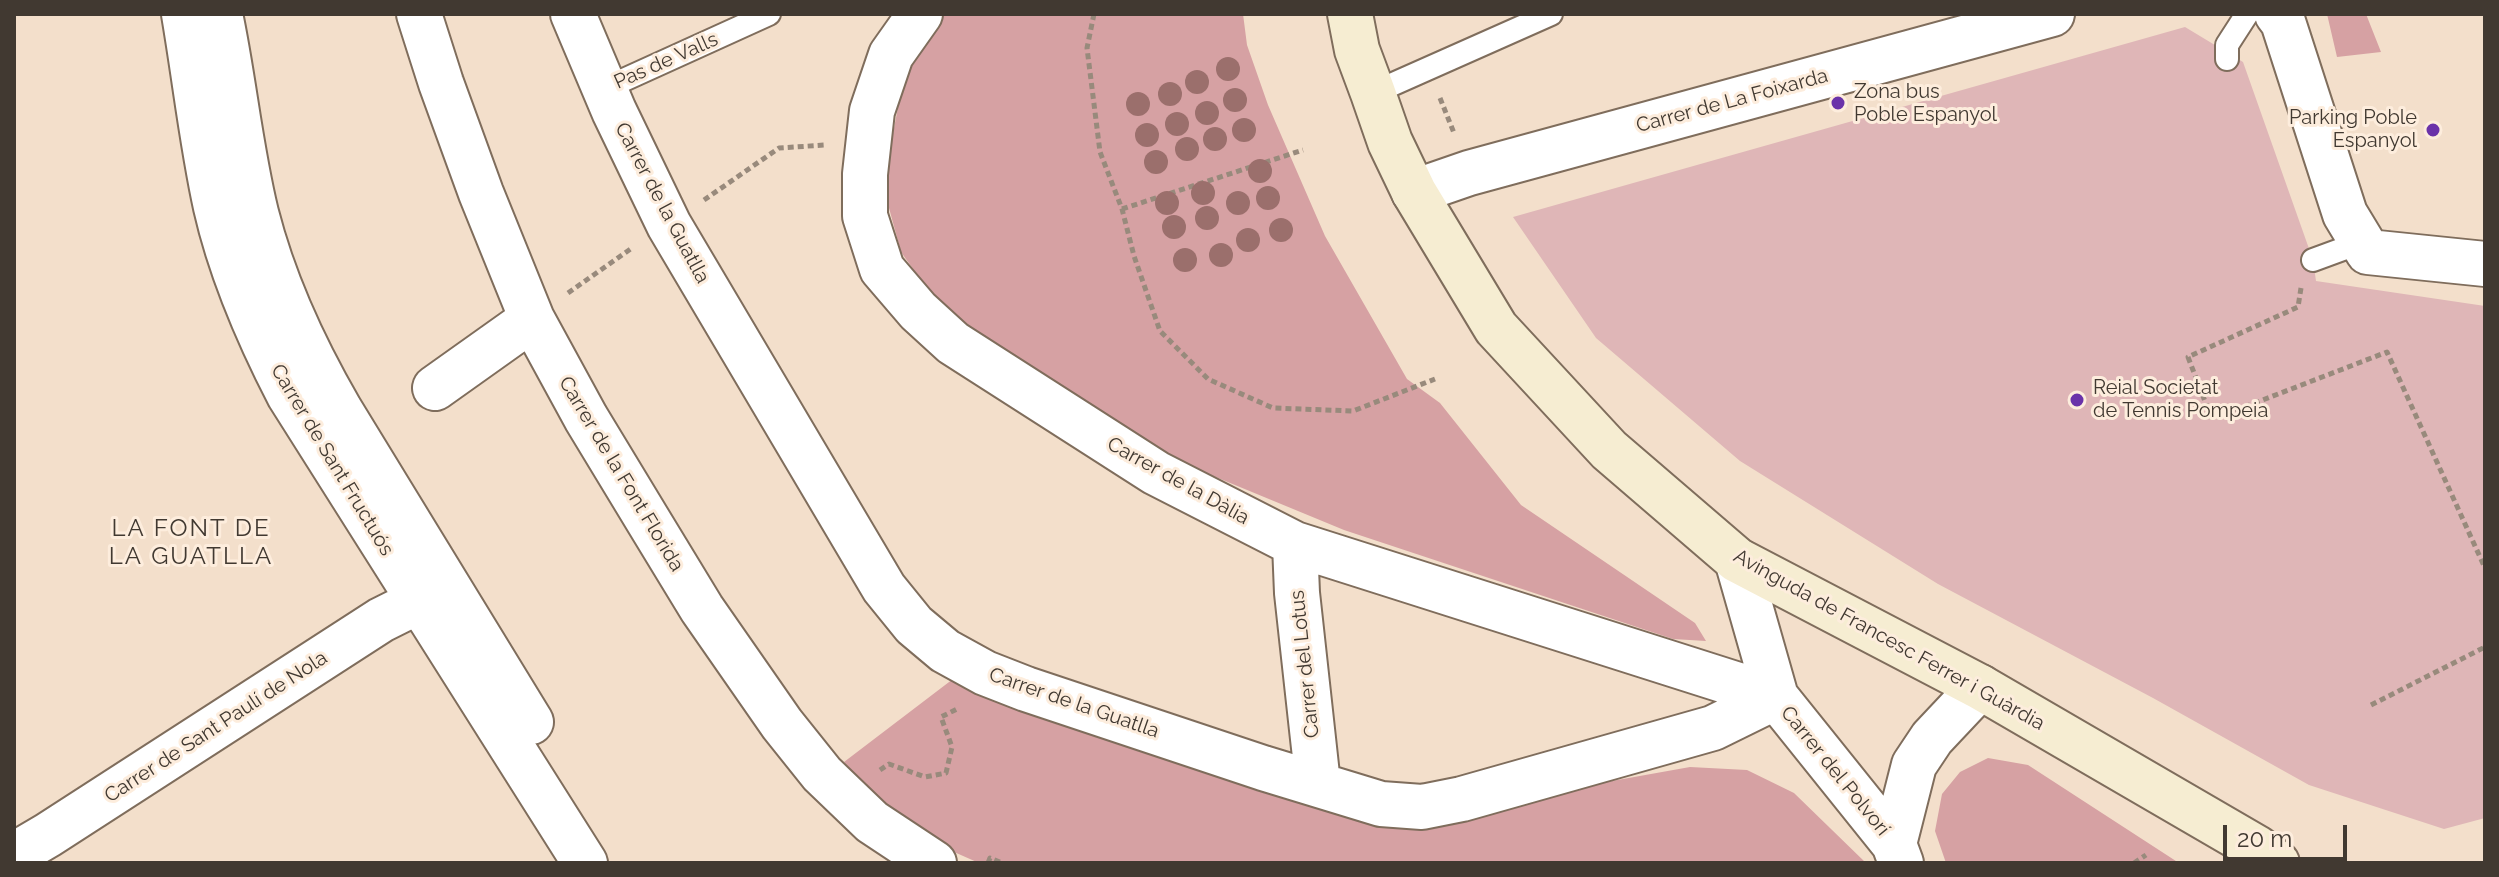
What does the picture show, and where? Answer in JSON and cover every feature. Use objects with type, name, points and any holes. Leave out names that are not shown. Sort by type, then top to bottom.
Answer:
[{"type":"street","name":"Carrer de Sant Fructuós","points":[[184,14],[217,208],[247,305],[265,348],[289,395],[585,863]]},
{"type":"street","name":"Carrer de Sant Fructuós","points":[[220,14],[256,214],[290,316],[340,410],[619,863]]},
{"type":"street","name":"Carrer de la Font Florida","points":[[419,14],[481,193],[547,308],[586,418],[702,609],[782,724],[822,774],[872,822],[934,863]]},
{"type":"street","name":"Carrer de la Guatlla","points":[[573,14],[614,111],[669,225],[884,588],[914,625],[945,651],[1013,684],[1318,784],[1381,804],[1422,807],[1462,799],[1713,728],[1776,697]]},
{"type":"street","name":"Carrer de la Dàlia","points":[[920,14],[891,55],[881,81],[870,123],[865,216],[882,269],[918,311],[953,343],[1156,473],[1295,544],[1776,697]]},
{"type":"street","name":"Avinguda de Francesc Ferrer i Guàrdia","points":[[1350,14],[1357,50],[1390,142],[1414,192],[1496,328],[1609,450],[1737,560],[1980,687],[2267,856],[2298,863]]},
{"type":"street","name":"Carrer de La Foixarda","points":[[1414,192],[1469,173],[2052,14]]},
{"type":"street","points":[[2277,14],[2283,22],[2345,214],[2368,252],[2485,264]]},
{"type":"street","points":[[435,388],[547,308]]},
{"type":"street","name":"Carrer del Lotus","points":[[1295,544],[1297,593],[1318,784]]},
{"type":"street","name":"Carrer del Polvorí","points":[[1737,560],[1776,697],[1897,854]]},
{"type":"street","name":"Carrer de Sant Paulí de Nola","points":[[14,855],[381,620],[419,601]]},
{"type":"street","name":"Carrer del Polvorí","points":[[1897,854],[1914,765],[1921,752],[1980,687]]},
{"type":"lane","name":"Pas de Valls","points":[[606,88],[769,14]]},
{"type":"lane","points":[[1373,93],[1551,14]]},
{"type":"lane","points":[[2227,59],[2227,45],[2247,14]]},
{"type":"lane","points":[[2313,260],[2362,242]]},
{"type":"path","points":[[1094,14],[1087,48],[1100,152],[1122,209],[1134,256],[1160,331],[1208,379],[1273,408],[1353,411],[1435,379]]},
{"type":"path","points":[[1440,98],[1458,145]]},
{"type":"path","points":[[695,206],[779,148],[808,145]]},
{"type":"path","points":[[1122,209],[1303,150]]},
{"type":"path","points":[[547,308],[633,247]]},
{"type":"path","points":[[2301,281],[2298,307],[2188,357],[2211,417],[2216,418],[2387,352],[2485,568]]},
{"type":"path","points":[[2371,705],[2485,647]]},
{"type":"path","points":[[878,771],[889,764],[925,777],[946,773],[952,747],[941,717],[958,709],[961,698]]},
{"type":"path","points":[[2134,863],[2146,855]]},
{"type":"path","points":[[988,863],[990,858],[1002,863]]},
{"type":"shaded area","points":[[945,14],[1243,14],[1247,45],[1268,105],[1325,236],[1407,379],[1440,403],[1521,505],[1695,623],[1706,641],[1673,639],[1344,530],[1126,440],[1011,367],[932,296],[901,252],[889,208],[886,169],[902,87],[916,48]]},
{"type":"shaded area","points":[[2327,14],[2366,14],[2381,52],[2337,57]]},
{"type":"shaded area","name":"Reial Societat de Tennis Pompeia","points":[[2185,27],[2243,62],[2313,260],[2316,281],[2485,306],[2485,818],[2444,829],[2309,785],[1938,584],[1740,461],[1596,338],[1513,217]]},
{"type":"shaded area","points":[[953,679],[1266,782],[1556,791],[1690,767],[1747,770],[1794,793],[1866,863],[979,863],[945,848],[887,810],[844,762]]},
{"type":"shaded area","points":[[1988,758],[2028,765],[2179,863],[1946,863],[1935,831],[1942,794],[1960,772]]},
{"type":"place","name":"Zona bus Poble Espanyol","points":[[1838,103]]},
{"type":"place","name":"Parking Poble Espanyol","points":[[2433,130]]},
{"type":"place","name":"Reial Societat de Tennis Pompeia","points":[[2077,400]]},
{"type":"district","name":"LA FONT DE LA GUATLLA","points":[[191,543]]}]
